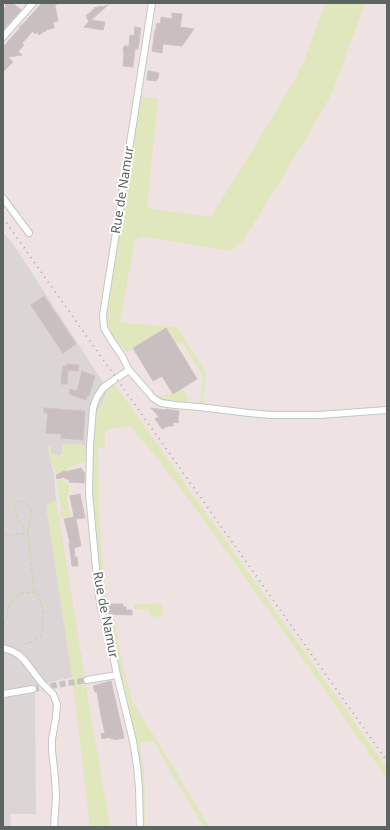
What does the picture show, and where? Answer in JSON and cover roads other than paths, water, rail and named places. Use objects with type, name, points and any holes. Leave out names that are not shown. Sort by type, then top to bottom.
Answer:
[{"type":"street","points":[[3,37],[33,3]]},
{"type":"street","name":"Rue de Namur","points":[[152,3],[103,314],[104,328],[129,370],[153,398],[167,405],[271,415],[319,415],[387,410]]},
{"type":"street","points":[[3,198],[29,233]]},
{"type":"street","name":"Rue de Namur","points":[[129,370],[103,388],[97,397],[93,408],[90,446],[89,493],[101,608],[133,741],[137,766],[140,827]]},
{"type":"street","points":[[3,648],[19,655],[25,661],[41,682],[53,694],[57,704],[52,739],[56,796],[54,827]]},
{"type":"street","points":[[87,680],[117,675]]},
{"type":"street","points":[[3,694],[32,689]]},
{"type":"tunnel","points":[[33,689],[87,680]]},
{"type":"railway","points":[[3,218],[387,761]]}]
